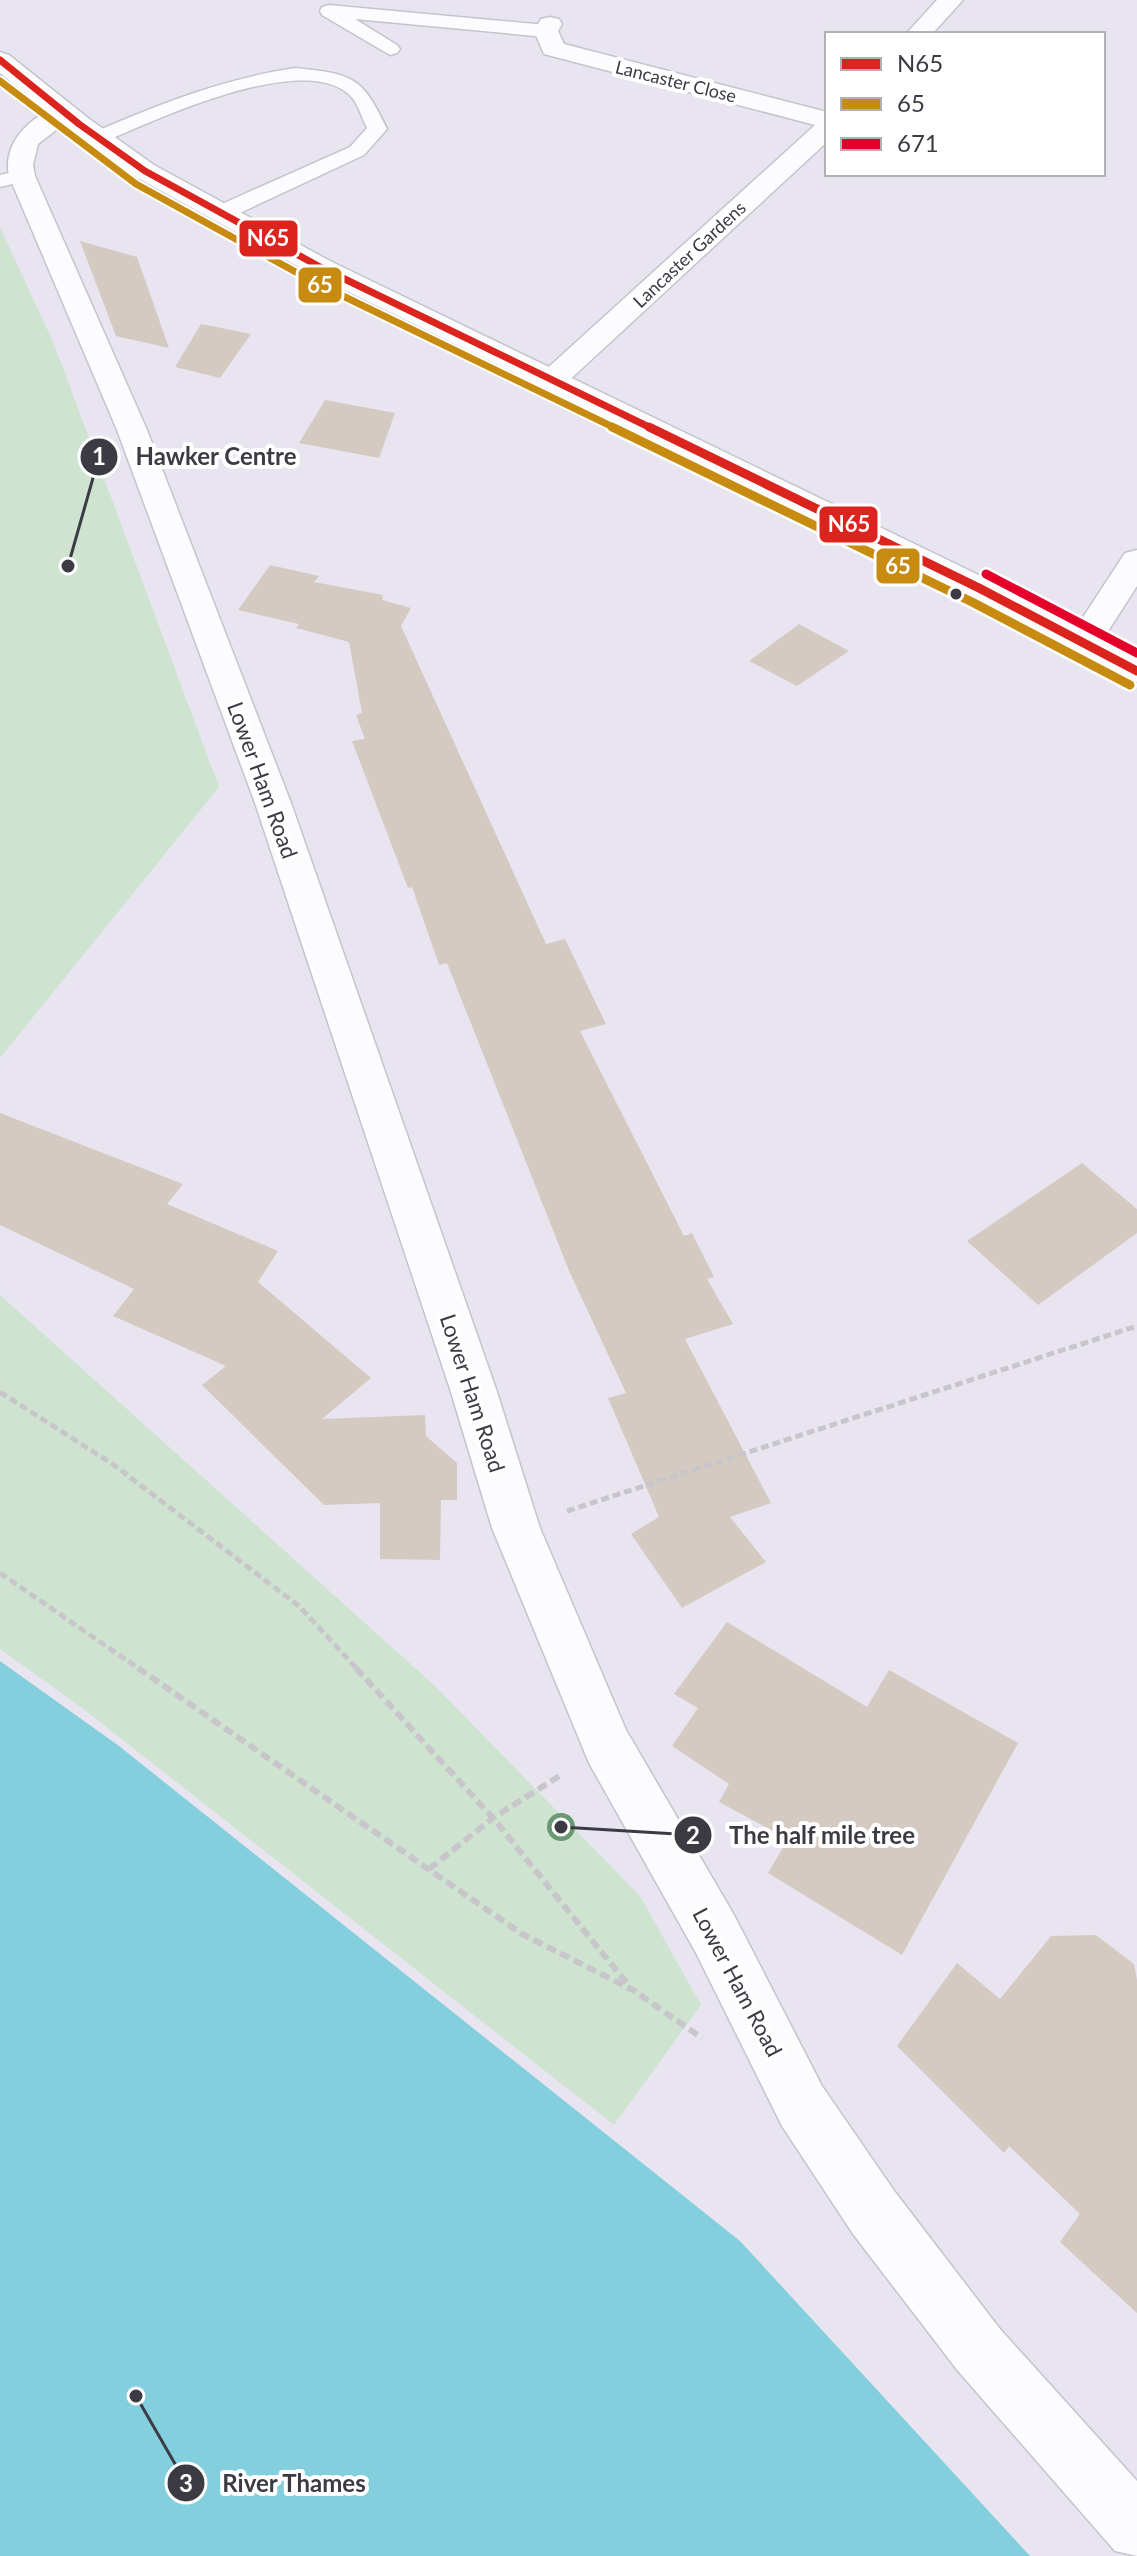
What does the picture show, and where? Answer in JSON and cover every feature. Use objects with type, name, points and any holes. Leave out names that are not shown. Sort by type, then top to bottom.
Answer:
[{"type":"street","points":[[920,32],[951,0]]},
{"type":"street","name":"Lancaster Close","points":[[548,27],[553,49],[825,119]]},
{"type":"street","points":[[0,60],[145,171],[320,267],[1084,642],[1137,671]]},
{"type":"street","name":"Lower Ham Road","points":[[81,125],[41,144],[16,168],[132,430],[273,803],[473,1389],[516,1528],[607,1746],[715,1934],[802,2106],[874,2213],[979,2350],[1137,2529]]},
{"type":"street","name":"Lancaster Gardens","points":[[552,380],[825,130]]},
{"type":"street","points":[[1084,642],[1137,560]]},
{"type":"lane","points":[[332,6],[548,27]]},
{"type":"lane","points":[[332,6],[390,49]]},
{"type":"lane","points":[[81,125],[234,83],[284,73],[327,77],[359,91],[373,109],[377,129],[357,151],[221,213]]},
{"type":"path","points":[[516,1528],[1137,1326]]},
{"type":"path","points":[[0,1392],[114,1465],[299,1606],[493,1818],[633,1990],[522,1934],[0,1573]]},
{"type":"path","points":[[429,1869],[493,1818],[607,1746]]},
{"type":"green space","points":[[0,227],[54,344],[219,787],[0,1058]]},
{"type":"green space","points":[[0,1295],[435,1686],[640,1896],[701,2005],[614,2125],[82,1708],[0,1649]]},
{"type":"water","points":[[0,1661],[119,1746],[740,2241],[1030,2556],[0,2556]]},
{"type":"building","points":[[80,241],[137,257],[169,348],[116,336]]},
{"type":"building","points":[[201,324],[251,334],[220,378],[175,367]]},
{"type":"building","points":[[325,400],[395,413],[379,458],[299,443]]},
{"type":"building","points":[[270,565],[319,576],[314,582],[383,595],[382,600],[411,608],[401,626],[546,944],[565,939],[606,1024],[580,1031],[684,1236],[692,1233],[714,1277],[707,1279],[733,1324],[685,1339],[771,1503],[730,1517],[766,1562],[682,1608],[631,1534],[659,1517],[608,1398],[626,1393],[570,1273],[447,963],[439,965],[412,887],[408,888],[352,741],[365,739],[356,715],[362,713],[349,642],[296,628],[299,624],[238,610]]},
{"type":"building","points":[[799,624],[849,651],[797,686],[749,661]]},
{"type":"building","points":[[0,1113],[183,1184],[167,1204],[278,1251],[258,1282],[371,1378],[322,1419],[425,1415],[426,1436],[457,1463],[457,1500],[441,1500],[440,1560],[380,1559],[380,1503],[324,1505],[202,1385],[226,1366],[113,1316],[134,1289],[0,1225]]},
{"type":"building","points":[[1082,1163],[1137,1209],[1137,1233],[1038,1305],[967,1241]]},
{"type":"building","points":[[727,1622],[867,1707],[889,1670],[1018,1743],[902,1955],[768,1873],[788,1839],[719,1802],[729,1784],[672,1746],[698,1708],[674,1694]]},
{"type":"building","points":[[1096,1935],[1134,1964],[1137,1980],[1137,2313],[1060,2242],[1080,2214],[1009,2146],[1004,2153],[897,2046],[957,1963],[1000,1999],[1051,1936]]},
{"type":"transit line","name":"N65","points":[[0,60],[79,124],[145,171],[320,267],[979,588],[1137,671]]},
{"type":"transit line","name":"65","points":[[0,81],[136,184],[312,281],[972,602],[1130,685]]},
{"type":"transit line","name":"671","points":[[986,574],[1137,653]]},
{"type":"place","name":"Hawker Centre","points":[[68,566]]},
{"type":"place","name":"The half mile tree","points":[[561,1827]]},
{"type":"place","name":"River Thames","points":[[136,2396]]}]
